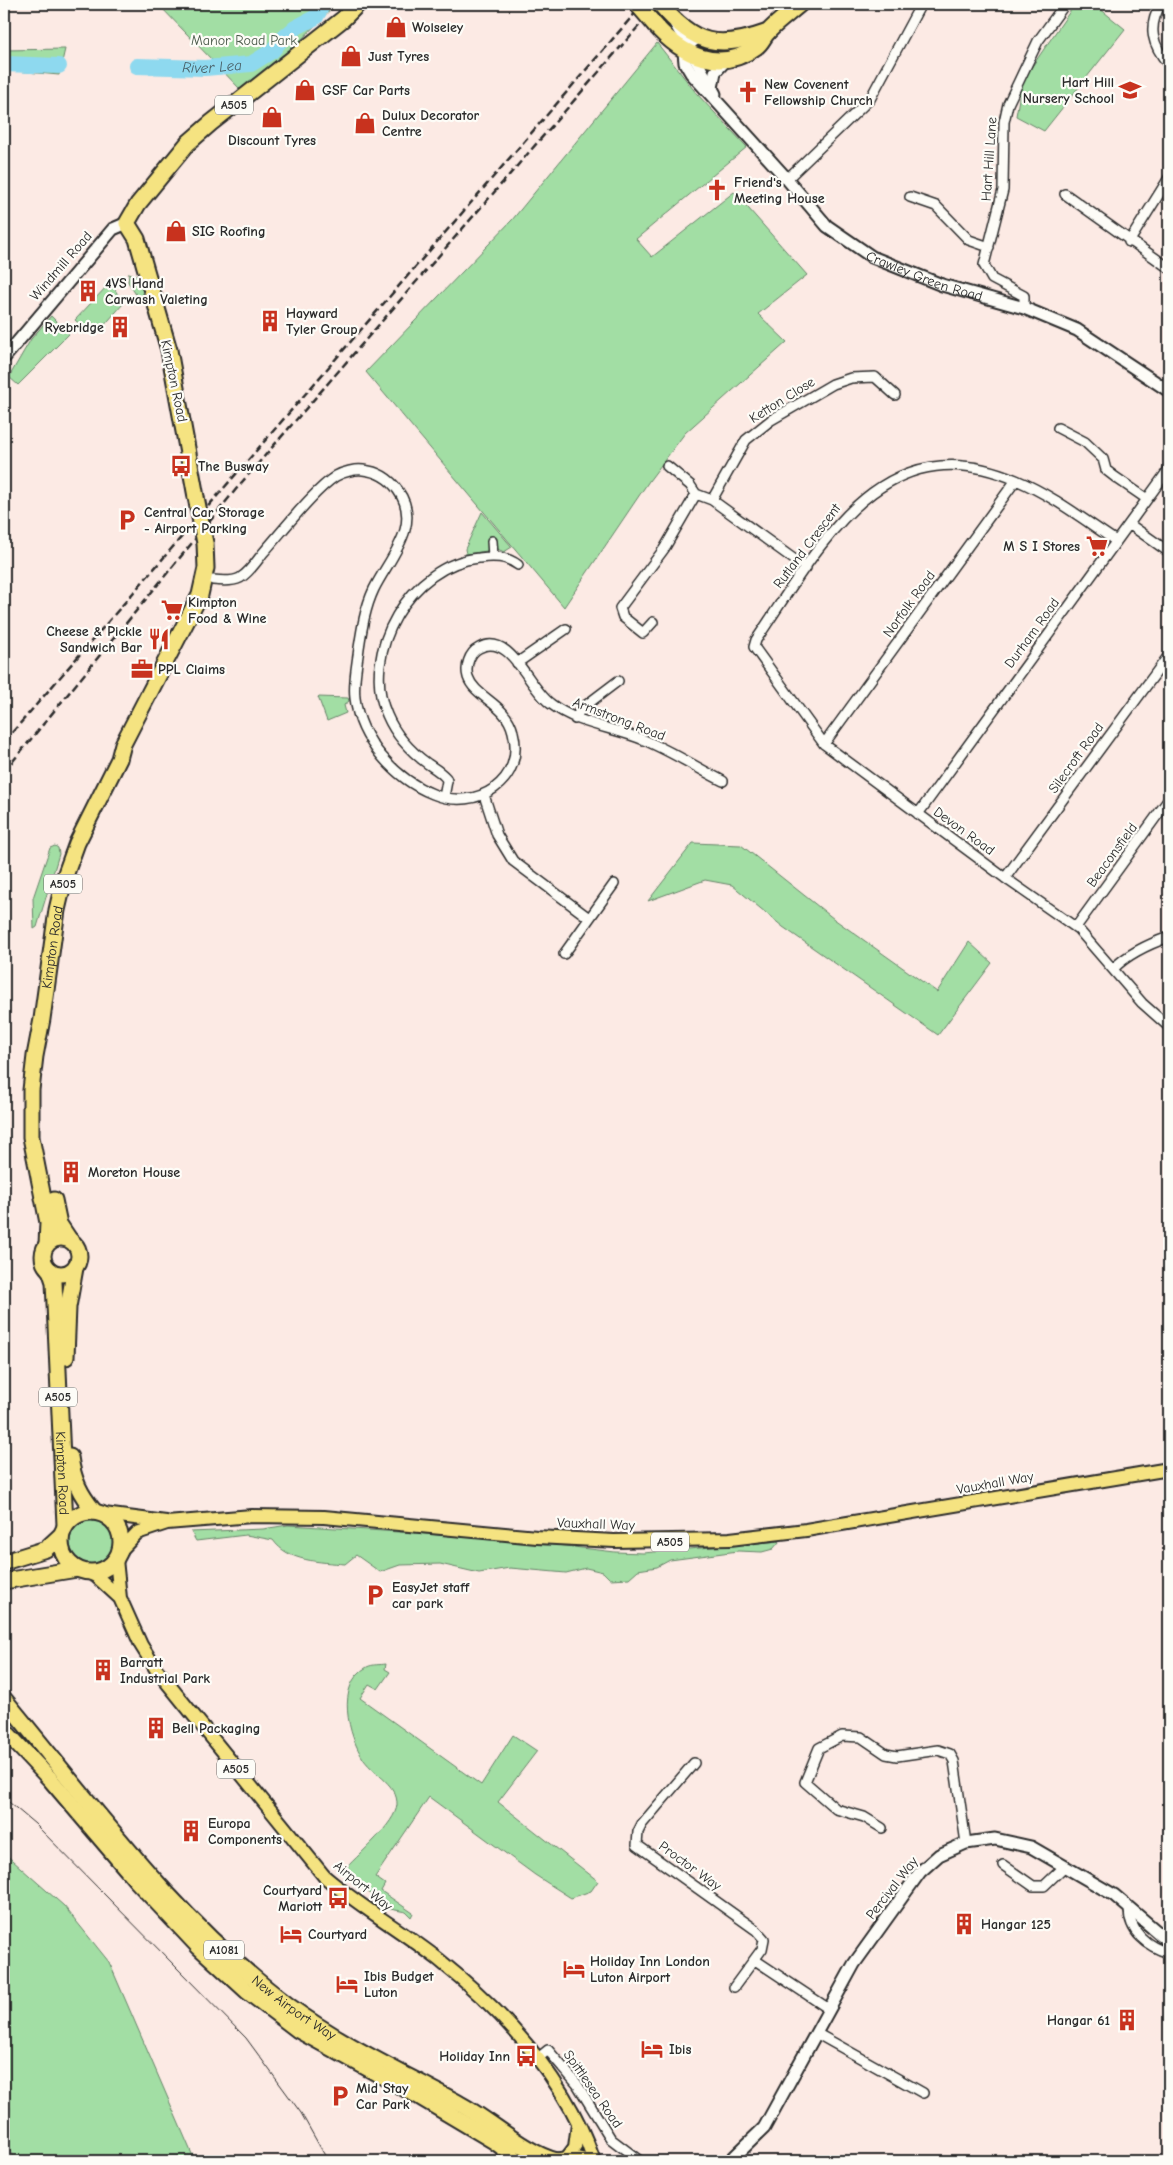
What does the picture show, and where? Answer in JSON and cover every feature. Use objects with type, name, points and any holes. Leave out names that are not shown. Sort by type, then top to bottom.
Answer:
[{"type":"highway","name":"A505","points":[[127,223],[138,204],[188,143],[343,19],[358,4]]},
{"type":"highway","name":"Crawley Green Road","points":[[637,4],[668,40],[692,48]]},
{"type":"highway","points":[[668,13],[692,48],[709,60],[728,59],[742,55],[757,46],[768,32],[800,4]]},
{"type":"highway","points":[[692,48],[717,43],[732,43],[768,32]]},
{"type":"highway","name":"Kimpton Road","points":[[47,1244],[48,1223],[31,1136],[31,1090],[34,1056],[65,876],[77,843],[119,759],[123,744],[200,595],[206,568],[205,543],[168,350],[136,239],[127,223]]},
{"type":"highway","name":"Kimpton Road","points":[[119,759],[132,749],[149,718],[207,598],[213,580],[211,553],[205,543]]},
{"type":"highway","name":"Kimpton Road","points":[[32,1117],[40,1135],[59,1224],[69,1239]]},
{"type":"highway","points":[[57,1238],[69,1239],[79,1251],[79,1259],[75,1268],[60,1274],[50,1270],[44,1259],[47,1244],[57,1238]]},
{"type":"highway","name":"Kimpton Road","points":[[75,1268],[65,1340],[70,1458],[73,1476],[80,1493],[99,1513]]},
{"type":"highway","name":"Kimpton Road","points":[[50,1270],[54,1282],[63,1530]]},
{"type":"highway","points":[[4,1562],[46,1549],[78,1514],[99,1513],[112,1519],[120,1533],[118,1555],[104,1570],[4,1581]]},
{"type":"highway","points":[[63,1530],[63,1555],[82,1571]]},
{"type":"highway","name":"New Airport Way","points":[[4,1699],[149,1873],[208,1935],[264,1986],[328,2032],[468,2108],[541,2156],[560,2161],[583,2161]]},
{"type":"highway","name":"New Airport Way","points":[[4,1730],[50,1779],[136,1880],[200,1947],[247,1991],[298,2030],[420,2097],[494,2141],[509,2152],[516,2161]]},
{"type":"main road","name":"Vauxhall Way","points":[[99,1513],[167,1523],[293,1516],[537,1537],[614,1541],[682,1541],[806,1530],[1169,1469]]},
{"type":"main road","name":"Vauxhall Way","points":[[118,1555],[137,1533],[167,1523]]},
{"type":"main road","name":"Airport Way","points":[[118,1555],[120,1598],[141,1645],[156,1669],[324,1876],[348,1896],[437,1959],[493,2007],[563,2093],[586,2136],[594,2161]]},
{"type":"main road","name":"Airport Way","points":[[82,1571],[96,1576],[120,1598]]},
{"type":"main road","points":[[560,2161],[576,2147],[578,2124]]},
{"type":"street","points":[[788,179],[870,99],[921,4]]},
{"type":"street","name":"Hart Hill Lane","points":[[1024,308],[1024,296],[992,280],[984,265],[1003,190],[1004,122],[1008,104],[1038,41],[1065,4]]},
{"type":"street","points":[[1161,4],[1153,22],[1152,34],[1158,51],[1169,64]]},
{"type":"street","name":"Crawley Green Road","points":[[692,48],[719,104]]},
{"type":"street","name":"Crawley Green Road","points":[[692,48],[685,63],[691,73],[788,179],[827,226],[872,257],[942,285],[1024,308],[1077,330],[1169,391]]},
{"type":"street","points":[[712,88],[715,72],[728,59]]},
{"type":"street","points":[[1129,242],[1169,178]]},
{"type":"street","points":[[1065,194],[1129,242],[1169,268]]},
{"type":"street","points":[[910,197],[936,206],[969,240],[989,247]]},
{"type":"street","name":"Windmill Road","points":[[4,358],[113,229],[127,223]]},
{"type":"street","name":"Ketton Close","points":[[712,500],[746,440],[771,420],[833,384],[851,378],[875,377],[895,395]]},
{"type":"street","points":[[1058,428],[1085,442],[1103,459],[1106,470],[1147,500]]},
{"type":"street","name":"Rutland Crescent","points":[[754,647],[756,640],[838,524],[861,500],[888,481],[918,470],[951,465],[986,469],[1016,480],[1046,495],[1116,541]]},
{"type":"street","points":[[667,466],[690,485],[696,494],[712,500],[806,568]]},
{"type":"street","name":"Durham Road","points":[[918,814],[1169,469]]},
{"type":"street","name":"Armstrong Road","points":[[213,580],[223,581],[241,578],[290,522],[336,476],[360,470],[384,477],[392,483],[403,498],[406,508],[405,529],[400,544],[374,590],[364,617],[354,687],[355,701],[366,731],[389,765],[416,786],[444,798],[473,799],[484,795],[498,786],[508,772],[514,756],[515,744],[508,718],[497,704],[475,688],[469,680],[468,663],[473,653],[479,648],[498,645],[511,652],[537,692],[560,711],[575,719],[647,741],[723,781]]},
{"type":"street","name":"Norfolk Road","points":[[824,744],[1016,480]]},
{"type":"street","points":[[653,622],[643,633],[623,617],[620,608],[664,549],[696,494]]},
{"type":"street","points":[[1129,524],[1169,552]]},
{"type":"street","points":[[492,540],[493,557]]},
{"type":"street","points":[[444,798],[448,781],[446,778],[402,740],[387,715],[379,682],[381,656],[391,629],[406,603],[424,580],[449,565],[471,559],[504,558],[518,566]]},
{"type":"street","points":[[517,663],[566,629]]},
{"type":"street","name":"Devon Road","points":[[754,647],[824,744],[1005,878],[1076,927],[1114,968],[1142,1003],[1169,1027]]},
{"type":"street","name":"Silecroft Road","points":[[1005,878],[1169,655]]},
{"type":"street","points":[[575,719],[581,709],[618,681]]},
{"type":"street","points":[[484,795],[497,835],[513,861],[590,918]]},
{"type":"street","name":"Beaconsfield","points":[[1076,927],[1169,799]]},
{"type":"street","points":[[564,954],[614,884]]},
{"type":"street","points":[[1114,968],[1123,959],[1169,936]]},
{"type":"street","points":[[882,1828],[864,1817],[836,1810],[805,1782],[819,1748],[842,1736],[861,1736],[886,1754],[897,1756],[938,1750],[950,1754],[954,1761],[966,1843]]},
{"type":"street","name":"Proctor Way","points":[[694,1763],[642,1824],[638,1832],[637,1845],[756,1930],[764,1939],[762,1949],[734,1988]]},
{"type":"street","name":"Percival Way","points":[[730,2161],[764,2128],[854,1964],[920,1872],[939,1855],[966,1843],[995,1840],[1031,1847],[1114,1895],[1169,1942]]},
{"type":"street","points":[[1003,1865],[1033,1886],[1044,1886],[1065,1866]]},
{"type":"street","points":[[1129,1908],[1133,1926],[1144,1942],[1157,1950],[1169,1953]]},
{"type":"street","points":[[755,1960],[829,2009]]},
{"type":"street","points":[[816,2033],[923,2093]]},
{"type":"street","name":"Spittlesea Road","points":[[537,2059],[548,2050],[577,2084],[611,2139],[640,2161]]},
{"type":"green space","name":"Manor Road Park","points":[[158,4],[336,4],[298,43],[240,89]]},
{"type":"green space","points":[[1075,4],[1094,4],[1125,29],[1044,131],[1016,116],[1022,81]]},
{"type":"green space","points":[[657,43],[697,94],[747,147],[636,239],[652,257],[734,192],[807,275],[758,314],[787,342],[685,433],[649,481],[564,607],[366,372],[512,220]]},
{"type":"green space","points":[[65,49],[59,75],[4,70],[4,50]]},
{"type":"green space","points":[[129,273],[138,276],[146,302],[142,304],[128,282]]},
{"type":"green space","points":[[109,284],[113,286],[123,304],[101,329],[84,328],[75,320]]},
{"type":"green space","points":[[51,316],[69,334],[18,385],[9,377],[31,339]]},
{"type":"green space","points":[[482,512],[512,547],[504,552],[489,545],[487,551],[466,554],[465,549]]},
{"type":"green space","points":[[318,697],[348,698],[349,701],[344,705],[346,713],[327,721]]},
{"type":"green space","points":[[693,843],[741,845],[834,919],[937,992],[969,942],[992,963],[938,1035],[783,927],[732,885],[705,880],[648,901]]},
{"type":"green space","points":[[55,846],[58,848],[59,854],[37,927],[34,929],[33,898],[50,848]]},
{"type":"green space","points":[[92,1520],[104,1524],[110,1530],[114,1542],[110,1554],[104,1560],[92,1564],[80,1560],[74,1554],[70,1542],[74,1530],[80,1524]]},
{"type":"green space","points":[[288,1525],[415,1533],[643,1553],[780,1541],[773,1549],[762,1552],[738,1551],[670,1560],[657,1567],[638,1570],[629,1578],[610,1579],[603,1572],[586,1568],[566,1573],[510,1568],[479,1573],[440,1564],[400,1565],[380,1572],[356,1555],[345,1564],[306,1560],[287,1553],[273,1540],[246,1535],[196,1541],[191,1532],[263,1529]]},
{"type":"green space","points":[[386,1664],[385,1669],[390,1672],[378,1689],[369,1684],[360,1698],[481,1785],[513,1735],[537,1751],[498,1802],[598,1881],[591,1891],[571,1898],[535,1875],[429,1797],[375,1877],[385,1884],[381,1891],[413,1913],[411,1917],[406,1912],[390,1909],[350,1878],[347,1867],[384,1829],[395,1813],[397,1805],[394,1792],[390,1786],[364,1760],[358,1750],[349,1725],[348,1698],[351,1685],[357,1675],[369,1666]]},
{"type":"green space","points":[[4,1853],[64,1906],[109,1962],[195,2161],[15,2161],[7,2144],[10,2108],[4,2090]]},
{"type":"waterway","name":"River Lea","points":[[137,66],[205,68],[251,64],[272,51],[295,28],[316,17],[323,4]]},
{"type":"waterway","name":"River Lea","points":[[4,64],[59,66]]},
{"type":"tram line","points":[[4,1798],[35,1824],[246,2038],[301,2113],[328,2161]]},
{"type":"railway","points":[[4,742],[643,4]]},
{"type":"railway","points":[[4,772],[242,482],[658,4]]},
{"type":"railway","points":[[669,8],[672,4]]},
{"type":"place","name":"Wolseley","points":[[396,27]]},
{"type":"place","name":"Just Tyres","points":[[351,56]]},
{"type":"place","name":"GSF Car Parts","points":[[305,90]]},
{"type":"place","name":"Hart Hill Nursery School","points":[[1130,90]]},
{"type":"place","name":"New Covenent Fellowship Church","points":[[748,92]]},
{"type":"place","name":"Discount Tyres","points":[[272,117]]},
{"type":"place","name":"Dulux Decorator Centre","points":[[365,123]]},
{"type":"place","name":"Friend's Meeting House","points":[[717,190]]},
{"type":"place","name":"SIG Roofing","points":[[176,231]]},
{"type":"place","name":"4VS Hand Carwash Valeting","points":[[88,291]]},
{"type":"place","name":"Hayward Tyler Group","points":[[270,321]]},
{"type":"place","name":"Ryebridge","points":[[120,327]]},
{"type":"place","name":"The Busway","points":[[181,466]]},
{"type":"place","name":"Central Car Storage - Airport Parking","points":[[127,520]]},
{"type":"place","name":"M S I Stores","points":[[1097,546]]},
{"type":"place","name":"Kimpton Food & Wine","points":[[172,610]]},
{"type":"place","name":"Cheese & Pickle Sandwich Bar","points":[[159,639]]},
{"type":"place","name":"PPL Claims","points":[[142,669]]},
{"type":"place","name":"Moreton House","points":[[71,1172]]},
{"type":"place","name":"EasyJet staff car park","points":[[375,1595]]},
{"type":"place","name":"Barratt Industrial Park","points":[[103,1670]]},
{"type":"place","name":"Bell Packaging","points":[[156,1728]]},
{"type":"place","name":"Europa Components","points":[[191,1831]]},
{"type":"place","name":"Courtyard Mariott","points":[[338,1898]]},
{"type":"place","name":"Hangar 125","points":[[964,1924]]},
{"type":"place","name":"Courtyard","points":[[291,1934]]},
{"type":"place","name":"Holiday Inn London Luton Airport","points":[[574,1969]]},
{"type":"place","name":"Ibis Budget Luton","points":[[347,1984]]},
{"type":"place","name":"Hangar 61","points":[[1127,2020]]},
{"type":"place","name":"Ibis","points":[[652,2049]]},
{"type":"place","name":"Holiday Inn","points":[[526,2056]]},
{"type":"place","name":"Mid Stay Car Park","points":[[340,2096]]}]
